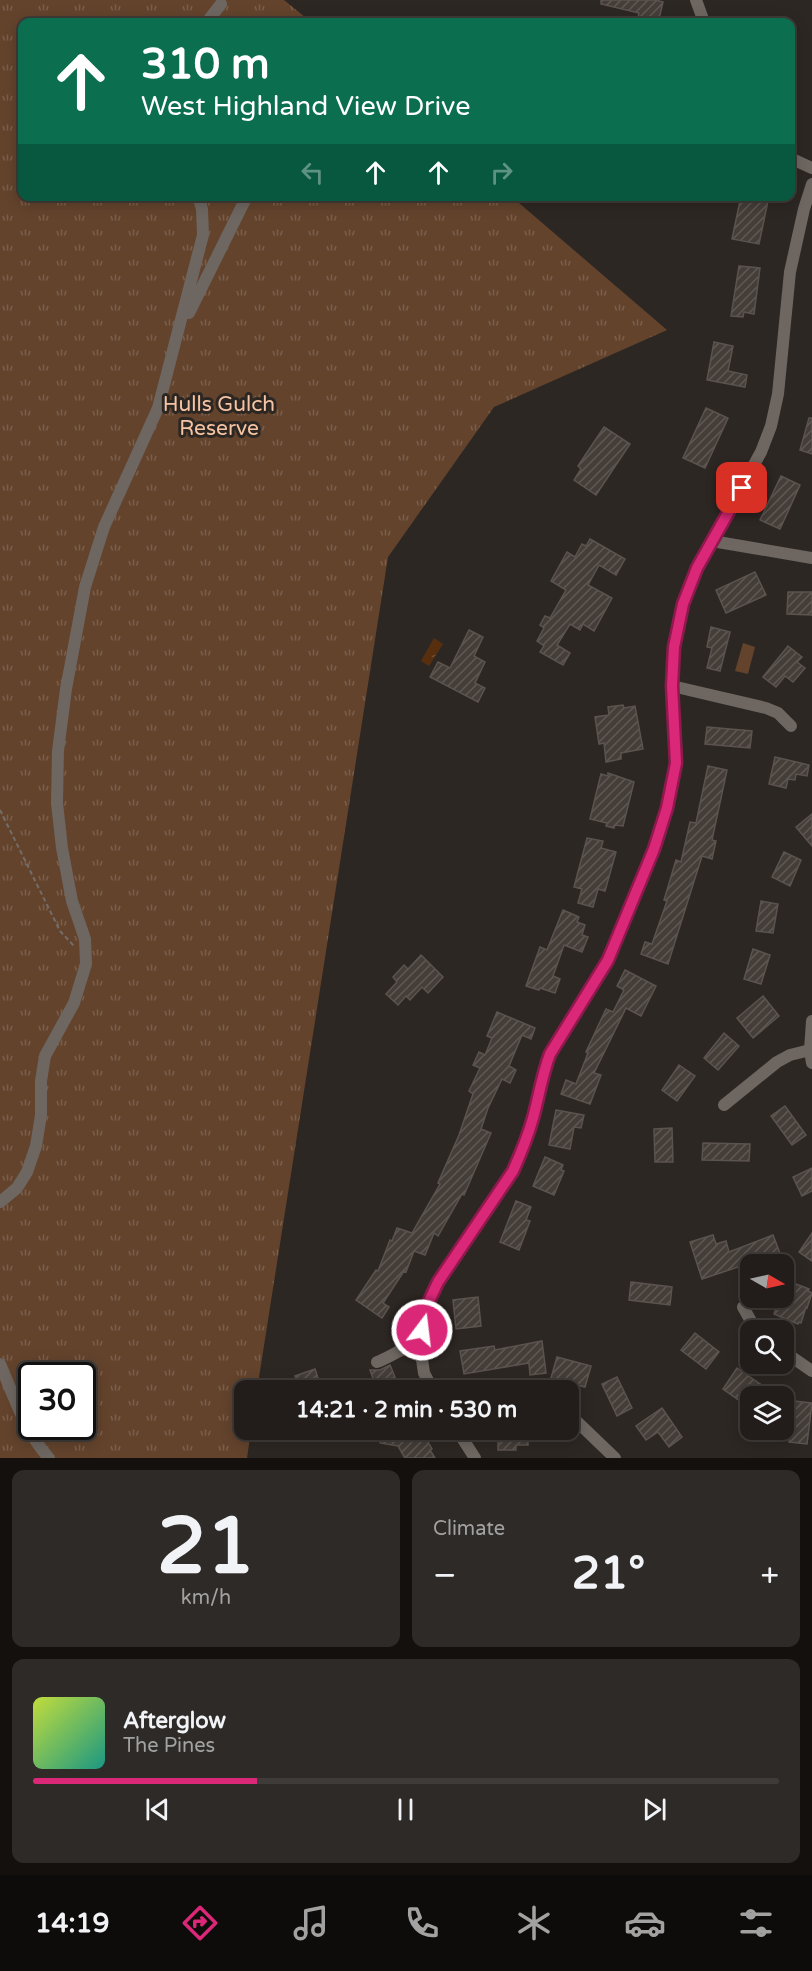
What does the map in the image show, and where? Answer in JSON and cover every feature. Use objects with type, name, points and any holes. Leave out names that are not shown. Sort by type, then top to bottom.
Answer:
[{"type":"street","points":[[696,0],[703,18]]},
{"type":"street","points":[[210,18],[220,4]]},
{"type":"street","points":[[795,160],[812,168]]},
{"type":"street","points":[[428,1380],[424,1373],[420,1346],[423,1314],[438,1282],[513,1171],[522,1151],[550,1054],[608,960],[654,849],[667,808],[676,763],[672,686],[674,647],[683,604],[697,568],[761,452],[771,426],[778,394],[790,272],[812,184]]},
{"type":"street","points":[[0,1202],[17,1188],[30,1164],[36,1146],[41,1114],[41,1081],[45,1056],[74,1003],[83,979],[87,952],[72,902],[57,803],[58,751],[66,690],[85,588],[93,559],[104,527],[158,408],[203,235],[200,201]]},
{"type":"street","points":[[179,329],[244,201]]},
{"type":"street","points":[[712,541],[812,558]]},
{"type":"street","points":[[672,686],[766,708],[778,713],[791,726]]},
{"type":"street","points":[[812,1022],[810,1050],[812,1064]]},
{"type":"street","points":[[724,1106],[777,1062],[790,1055],[810,1050]]},
{"type":"street","points":[[377,1362],[391,1357],[406,1347],[420,1346]]},
{"type":"street","points":[[794,1359],[812,1371]]},
{"type":"street","points":[[0,1364],[21,1413],[40,1448],[49,1458]]},
{"type":"street","points":[[579,1424],[615,1458]]},
{"type":"street","points":[[463,1440],[475,1458]]},
{"type":"path","points":[[0,810],[60,931],[76,948],[87,952]]},
{"type":"green space","name":"Hulls Gulch Reserve","points":[[0,0],[284,0],[306,18],[18,18],[18,201],[517,201],[667,330],[494,407],[388,557],[259,1380],[234,1380],[234,1440],[250,1440],[247,1458],[0,1458]]},
{"type":"green space","points":[[743,643],[755,647],[748,674],[735,671]]},
{"type":"water","points":[[434,638],[443,644],[429,666],[421,661]]},
{"type":"building","points":[[601,0],[663,2],[659,18],[638,18],[639,13],[601,4]]},
{"type":"building","points":[[740,201],[768,201],[759,244],[732,239]]},
{"type":"building","points":[[739,266],[760,268],[754,314],[744,312],[743,317],[731,316]]},
{"type":"building","points":[[714,342],[733,346],[728,371],[747,375],[745,387],[707,380]]},
{"type":"building","points":[[706,408],[728,418],[705,468],[683,458]]},
{"type":"building","points":[[809,418],[812,418],[812,454],[800,450]]},
{"type":"building","points":[[604,427],[630,444],[596,495],[574,480],[581,469],[578,466]]},
{"type":"building","points":[[781,476],[800,485],[780,529],[760,520]]},
{"type":"building","points":[[590,539],[625,559],[616,575],[599,565],[588,585],[612,598],[594,631],[583,624],[580,630],[570,624],[557,645],[570,653],[563,665],[540,652],[544,646],[537,641],[544,628],[540,625],[545,616],[550,618],[566,590],[551,581],[567,552],[575,557],[582,544],[586,546]]},
{"type":"building","points":[[755,572],[766,595],[726,613],[716,590]]},
{"type":"building","points":[[788,592],[812,592],[812,615],[787,614]]},
{"type":"building","points":[[711,627],[730,632],[720,671],[707,668],[712,648],[707,647]]},
{"type":"building","points":[[469,630],[483,637],[474,656],[485,662],[475,683],[485,688],[478,702],[430,677],[438,662],[450,668]]},
{"type":"building","points":[[788,646],[802,657],[797,662],[805,668],[793,682],[785,676],[776,687],[763,677]]},
{"type":"building","points":[[623,705],[624,708],[635,706],[643,749],[621,753],[621,759],[606,762],[604,743],[599,744],[595,717],[609,715],[608,707]]},
{"type":"building","points":[[707,727],[752,731],[750,748],[705,744]]},
{"type":"building","points":[[775,757],[809,765],[807,776],[796,774],[795,780],[788,779],[786,788],[769,784]]},
{"type":"building","points":[[708,766],[727,770],[712,840],[716,841],[712,859],[702,856],[668,964],[641,954],[645,942],[652,944],[667,901],[664,900],[676,860],[681,862],[690,822],[696,823]]},
{"type":"building","points":[[608,773],[634,782],[623,826],[615,825],[614,828],[606,826],[607,823],[590,819],[601,774],[608,776]]},
{"type":"building","points":[[812,814],[812,846],[796,827]]},
{"type":"building","points":[[587,838],[603,841],[601,848],[616,852],[605,891],[598,889],[593,907],[578,903],[582,889],[574,887]]},
{"type":"building","points":[[784,852],[801,860],[790,886],[772,877]]},
{"type":"building","points":[[761,901],[778,904],[773,933],[756,931]]},
{"type":"building","points":[[563,910],[579,917],[577,922],[585,925],[582,935],[588,937],[582,952],[564,945],[553,976],[560,979],[555,993],[526,986],[540,947],[547,950]]},
{"type":"building","points":[[753,949],[770,955],[761,984],[744,979]]},
{"type":"building","points":[[421,955],[443,977],[428,993],[422,987],[410,1000],[406,996],[398,1005],[386,994],[397,982],[393,977],[404,965],[408,969]]},
{"type":"building","points":[[625,970],[656,986],[641,1016],[626,1008],[594,1073],[601,1075],[590,1104],[561,1094],[566,1080],[576,1084],[588,1053],[586,1052],[606,1009],[613,1012],[624,990],[617,986]]},
{"type":"building","points":[[763,996],[779,1016],[753,1038],[737,1018]]},
{"type":"building","points":[[497,1012],[535,1028],[531,1039],[522,1035],[509,1066],[516,1070],[510,1083],[502,1079],[488,1108],[481,1129],[491,1133],[464,1195],[462,1194],[438,1236],[434,1233],[425,1255],[414,1251],[406,1272],[404,1271],[383,1303],[389,1307],[382,1318],[356,1300],[376,1270],[378,1271],[397,1228],[412,1233],[440,1184],[438,1183],[459,1135],[473,1094],[469,1091],[480,1068],[473,1065],[479,1052],[485,1055],[492,1038],[487,1036]]},
{"type":"building","points":[[724,1033],[739,1046],[718,1070],[704,1058]]},
{"type":"building","points":[[679,1065],[695,1076],[677,1101],[662,1090]]},
{"type":"building","points":[[785,1106],[806,1135],[792,1145],[771,1116]]},
{"type":"building","points":[[556,1110],[584,1115],[581,1128],[574,1127],[570,1149],[549,1145]]},
{"type":"building","points":[[672,1128],[673,1162],[655,1162],[654,1129]]},
{"type":"building","points":[[703,1143],[750,1144],[749,1161],[702,1160]]},
{"type":"building","points":[[545,1157],[563,1165],[561,1170],[564,1171],[554,1195],[533,1186]]},
{"type":"building","points":[[812,1168],[812,1191],[802,1196],[793,1177]]},
{"type":"building","points":[[516,1201],[531,1207],[526,1220],[530,1221],[519,1250],[500,1242]]},
{"type":"building","points":[[812,1233],[812,1261],[799,1252]]},
{"type":"building","points":[[713,1235],[716,1244],[726,1241],[729,1252],[773,1235],[780,1254],[740,1254],[740,1266],[702,1279],[690,1242]]},
{"type":"building","points":[[631,1282],[672,1287],[670,1305],[629,1300]]},
{"type":"building","points":[[796,1284],[809,1289],[808,1291],[812,1293],[801,1323],[798,1324],[794,1320],[774,1314],[776,1308],[794,1308]]},
{"type":"building","points":[[478,1297],[481,1326],[456,1329],[453,1300]]},
{"type":"building","points":[[695,1333],[719,1352],[706,1369],[681,1350]]},
{"type":"building","points":[[542,1341],[546,1373],[530,1375],[529,1363],[464,1374],[460,1351],[494,1346],[495,1350]]},
{"type":"building","points":[[557,1357],[591,1366],[585,1387],[579,1385],[579,1380],[551,1378]]},
{"type":"building","points":[[390,1365],[395,1377],[374,1380],[370,1370],[380,1370]]},
{"type":"building","points":[[737,1368],[740,1374],[746,1374],[763,1386],[740,1386],[740,1401],[723,1389]]},
{"type":"building","points":[[315,1369],[319,1380],[296,1380],[295,1376]]},
{"type":"building","points":[[617,1377],[632,1408],[617,1416],[602,1384]]},
{"type":"building","points":[[794,1401],[812,1403],[807,1444],[789,1442],[794,1440]]},
{"type":"building","points":[[662,1408],[682,1437],[669,1447],[658,1432],[646,1440],[636,1426]]},
{"type":"building","points":[[380,1440],[427,1440],[435,1458],[405,1458],[398,1446],[380,1443]]},
{"type":"building","points":[[498,1440],[528,1440],[528,1445],[516,1445],[516,1450],[498,1450]]},
{"type":"route","points":[[422,1330],[423,1314],[438,1282],[513,1171],[522,1151],[550,1054],[608,960],[654,849],[667,808],[676,763],[672,686],[674,647],[683,604],[697,568],[742,488]]}]
